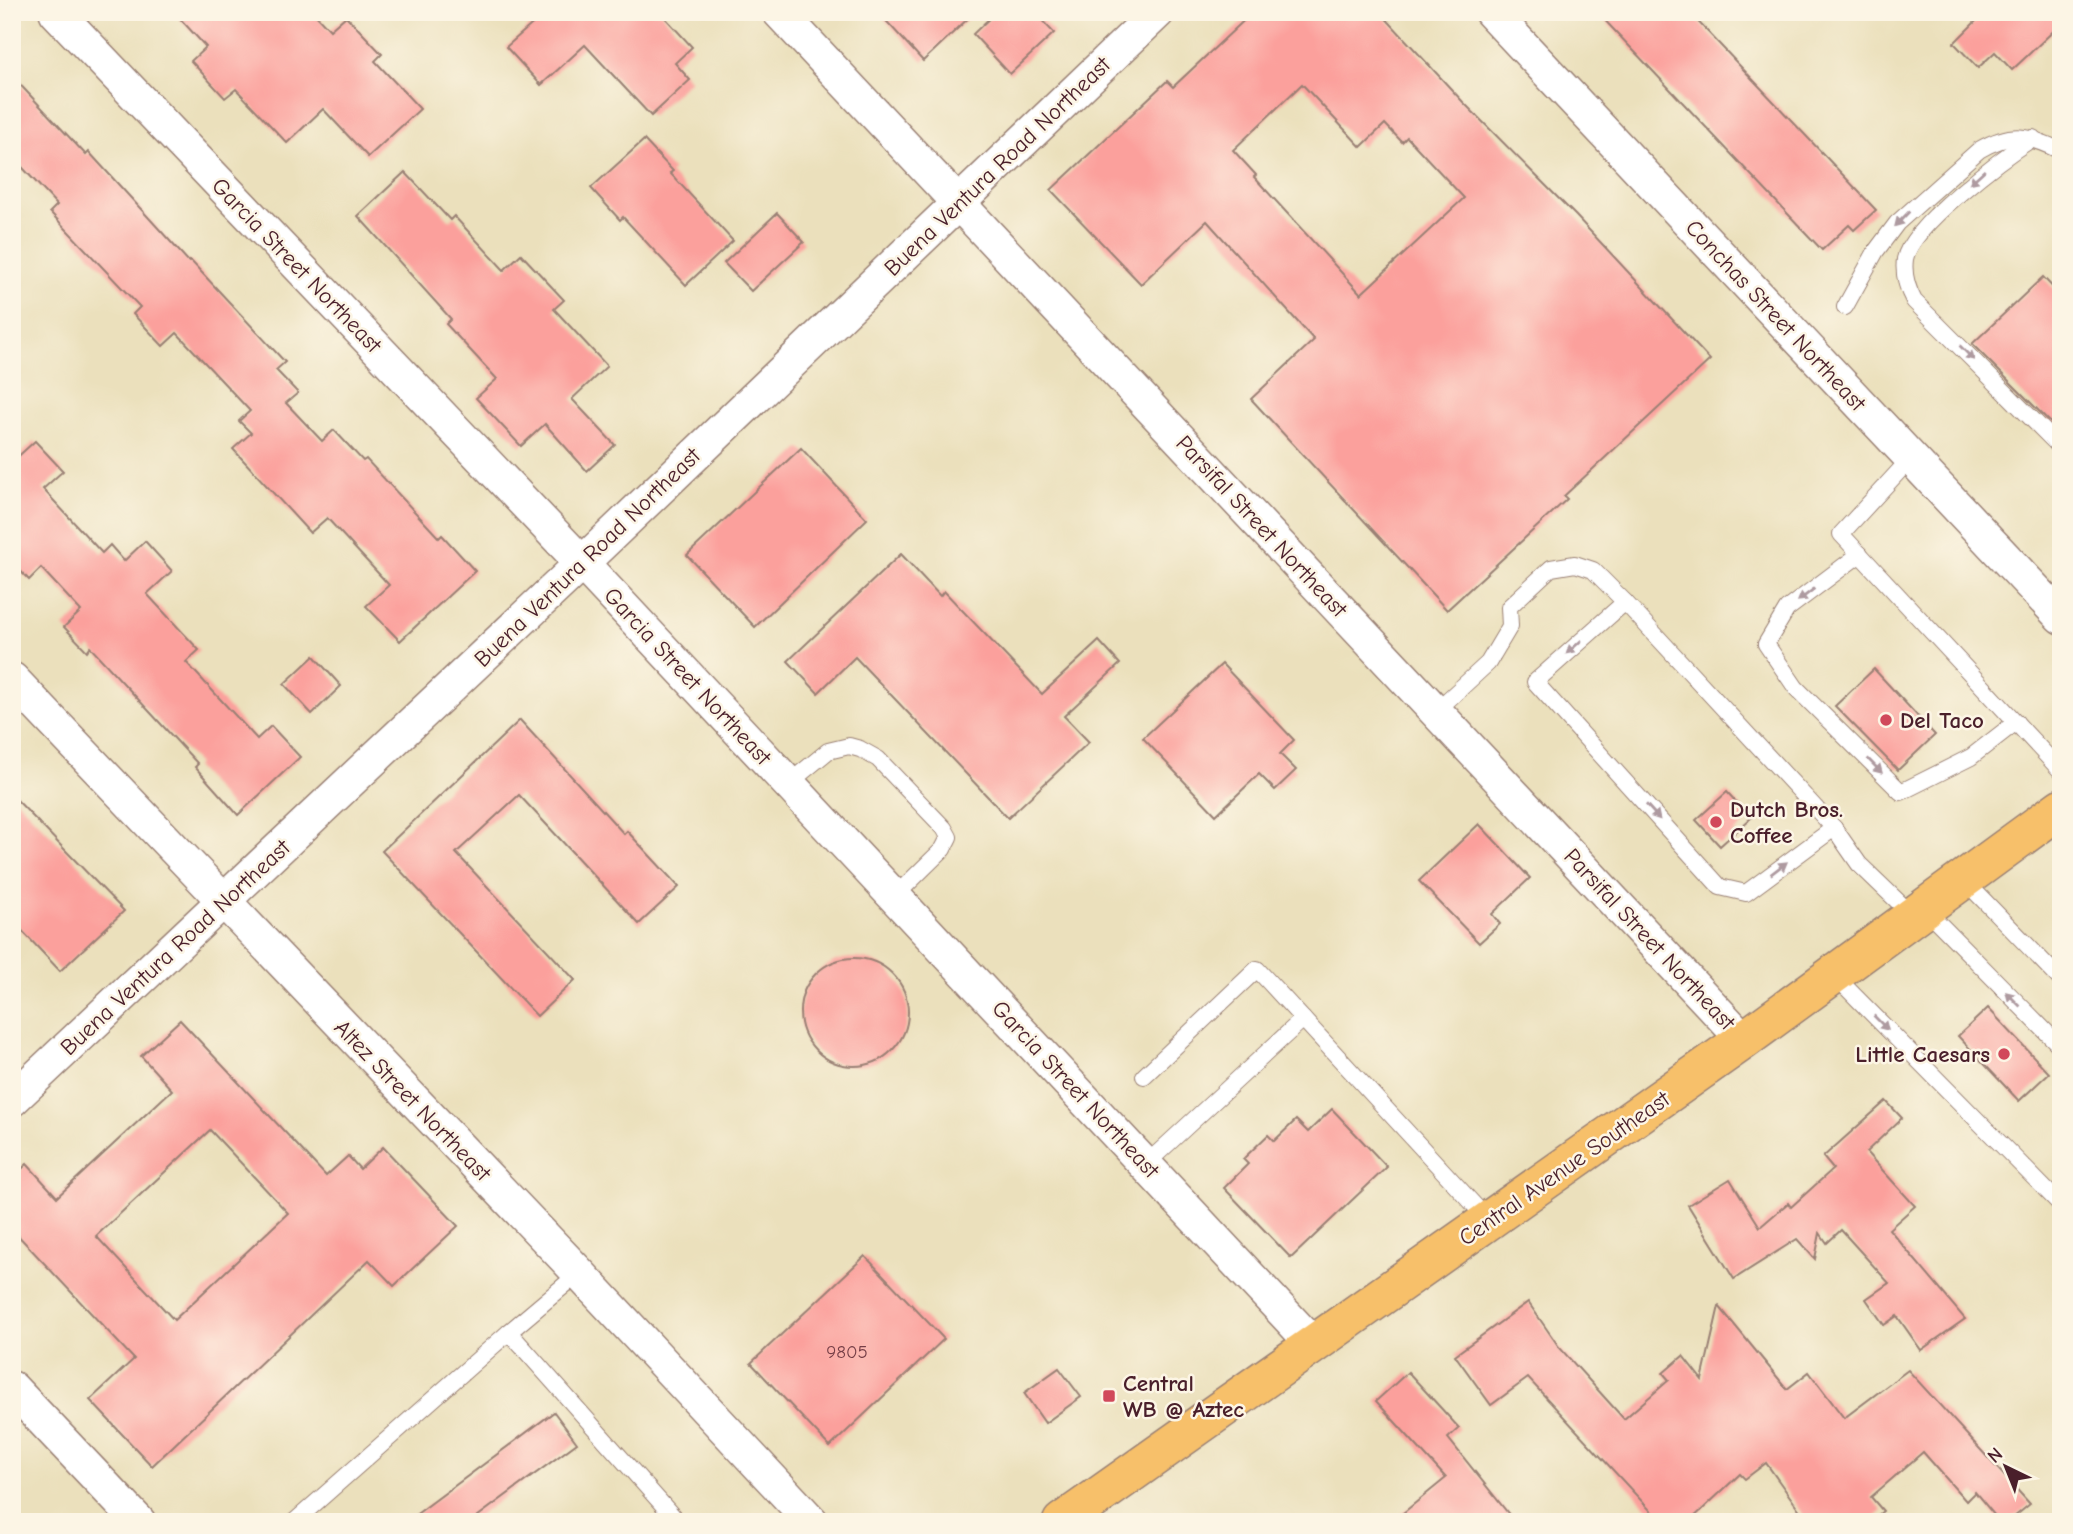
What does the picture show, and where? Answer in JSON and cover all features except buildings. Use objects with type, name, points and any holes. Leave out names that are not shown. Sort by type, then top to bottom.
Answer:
[{"type":"main road","name":"Central Avenue Southeast","points":[[1062,1522],[1744,1040],[2061,808]]},
{"type":"street","name":"Garcia Street Northeast","points":[[56,12],[582,563],[1314,1345]]},
{"type":"street","name":"Parsifal Street Northeast","points":[[779,12],[1744,1040]]},
{"type":"street","name":"Buena Ventura Road Northeast","points":[[12,1100],[582,563],[1158,12]]},
{"type":"street","name":"Conchas Street Northeast","points":[[1491,12],[2061,617]]},
{"type":"street","name":"Altez Street Northeast","points":[[12,679],[579,1273],[812,1522]]},
{"type":"street","points":[[12,1388],[139,1522]]},
{"type":"lane","points":[[1845,307],[1897,223],[1971,157],[1992,143],[2008,138],[2032,138],[2060,150]]},
{"type":"lane","points":[[2032,138],[1983,172],[1915,240],[1905,258],[1905,275],[1914,301],[2061,448]]},
{"type":"lane","points":[[1911,458],[1841,534],[2061,771]]},
{"type":"lane","points":[[1860,554],[1787,609],[1766,643],[1796,688],[1901,792],[1971,757],[2016,722]]},
{"type":"lane","points":[[1436,711],[1488,663],[1510,626],[1509,607],[1550,568],[1575,564],[1593,570],[1834,828],[1859,864],[1918,912],[2061,1047]]},
{"type":"lane","points":[[1625,602],[1535,682],[1720,887],[1746,894],[1834,828]]},
{"type":"lane","points":[[789,783],[828,751],[849,747],[860,749],[878,759],[944,828],[949,837],[943,849],[895,896]]},
{"type":"lane","points":[[1963,879],[2061,980]]},
{"type":"lane","points":[[1144,1076],[1257,969],[1489,1221]]},
{"type":"lane","points":[[1833,974],[2061,1205]]},
{"type":"lane","points":[[1146,1164],[1303,1019]]},
{"type":"lane","points":[[293,1522],[579,1273]]},
{"type":"lane","points":[[509,1332],[678,1522]]},
{"type":"place","name":"Del Taco","points":[[1886,720]]},
{"type":"place","name":"Dutch Bros. Coffee","points":[[1716,822]]},
{"type":"place","name":"Little Caesars","points":[[2004,1054]]},
{"type":"place","name":"Central WB @ Aztec","points":[[1109,1396]]}]
